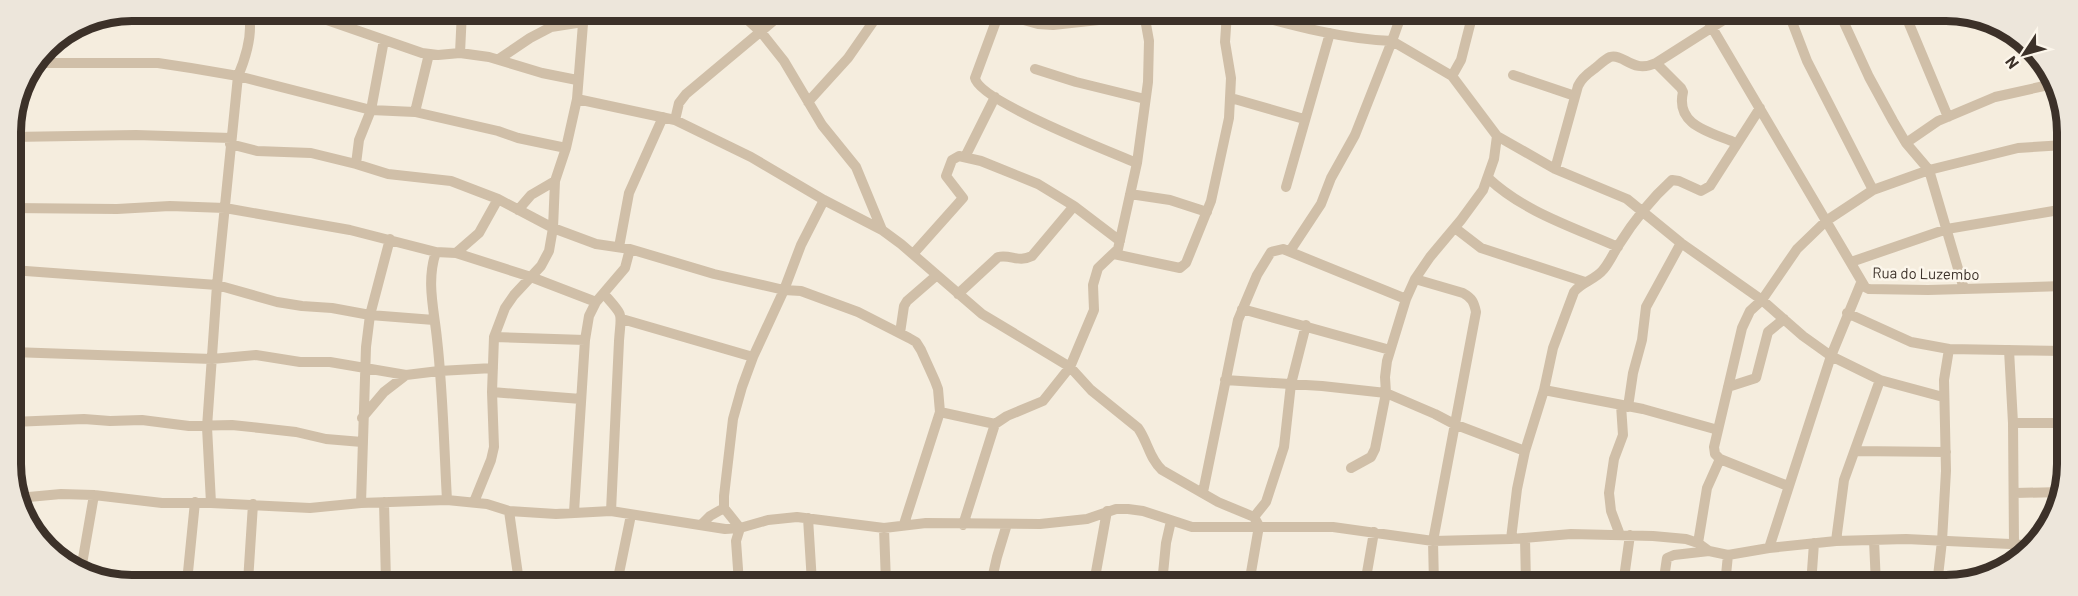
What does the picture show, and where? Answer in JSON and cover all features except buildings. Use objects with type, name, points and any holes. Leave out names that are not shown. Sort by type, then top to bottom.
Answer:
[{"type":"street","points":[[211,503],[207,427],[217,285],[237,76],[243,63],[250,33],[249,21]]},
{"type":"street","points":[[330,21],[429,54],[460,53],[499,59],[577,80]]},
{"type":"street","points":[[460,53],[462,21]]},
{"type":"street","points":[[499,59],[530,38],[551,27],[570,21]]},
{"type":"street","points":[[474,502],[494,447],[492,392],[494,337],[505,308],[546,259],[553,228],[555,181],[566,148],[577,99],[583,21]]},
{"type":"street","points":[[749,21],[761,32],[784,61],[822,125],[856,167],[882,230]]},
{"type":"street","points":[[675,120],[682,99],[774,21]]},
{"type":"street","points":[[808,102],[845,63],[874,21]]},
{"type":"street","points":[[994,21],[975,81],[995,98],[1046,124],[1137,163]]},
{"type":"street","points":[[1054,21],[1070,24],[1092,21]]},
{"type":"street","points":[[963,525],[995,424],[1043,400],[1070,367],[1094,310],[1093,285],[1098,268],[1114,254],[1120,241],[1137,163],[1146,99],[1149,41],[1145,21]]},
{"type":"street","points":[[1114,254],[1179,268],[1184,266],[1214,190],[1229,118],[1231,71],[1225,42],[1226,21]]},
{"type":"street","points":[[1281,21],[1330,33],[1392,41],[1452,76],[1497,136],[1554,169],[1627,199],[1681,243],[1762,300],[1803,336],[1831,356],[1880,380],[1943,397]]},
{"type":"street","points":[[1290,251],[1321,204],[1331,178],[1355,135],[1399,21]]},
{"type":"street","points":[[1452,76],[1461,60],[1471,21]]},
{"type":"street","name":"Rua do Luzembo","points":[[1708,21],[1851,262],[1861,283],[1869,289],[2057,286]]},
{"type":"street","points":[[1554,169],[1578,86],[1584,77],[1609,57],[1646,68],[1722,21]]},
{"type":"street","points":[[1792,21],[1807,61],[1873,190]]},
{"type":"street","points":[[1843,21],[1869,77],[1906,143],[1929,170],[1964,289]]},
{"type":"street","points":[[1908,21],[1948,117]]},
{"type":"street","points":[[1286,187],[1330,33]]},
{"type":"street","points":[[356,164],[359,140],[371,110],[384,40]]},
{"type":"street","points":[[415,112],[429,54]]},
{"type":"street","points":[[45,63],[158,63],[237,76],[371,110],[415,112],[566,148]]},
{"type":"street","points":[[1656,63],[1683,92],[1680,104],[1682,112],[1689,120],[1695,126],[1736,143]]},
{"type":"street","points":[[1035,69],[1076,82],[1146,99]]},
{"type":"street","points":[[1513,75],[1575,96]]},
{"type":"street","points":[[1906,143],[1938,121],[1995,98],[2047,85]]},
{"type":"street","points":[[965,157],[995,98]]},
{"type":"street","points":[[1231,98],[1304,119]]},
{"type":"street","points":[[577,99],[675,120],[769,167],[824,200],[882,230],[982,314],[1070,367],[1090,390],[1138,428],[1143,434],[1155,464],[1162,470],[1256,522]]},
{"type":"street","points":[[1229,118],[1250,103]]},
{"type":"street","points":[[1511,539],[1517,489],[1525,451],[1544,390],[1553,348],[1574,292],[1604,270],[1618,246],[1655,195],[1672,180],[1701,191],[1710,186],[1760,108]]},
{"type":"street","points":[[574,512],[585,340],[589,316],[596,302],[624,268],[629,193],[663,117]]},
{"type":"street","points":[[21,137],[136,135],[231,141],[257,151],[311,153],[388,174],[451,182],[498,199],[553,228],[596,244],[625,248],[714,274],[784,290],[801,291],[858,312],[916,342],[938,389],[940,412],[904,524]]},
{"type":"street","points":[[1351,468],[1371,457],[1375,448],[1386,393],[1384,377],[1406,299],[1415,279],[1430,257],[1483,190],[1494,159],[1497,136]]},
{"type":"street","points":[[1788,486],[1720,459],[1715,454],[1714,447],[1742,328],[1750,311],[1762,300],[1797,249],[1826,221],[1873,190],[1929,170],[2018,148],[2057,146]]},
{"type":"street","points":[[913,254],[963,198],[946,176],[952,160],[956,157],[965,157],[1028,179],[1074,206],[1120,241]]},
{"type":"street","points":[[1488,178],[1504,194],[1523,205],[1618,246]]},
{"type":"street","points":[[518,210],[531,195],[555,181]]},
{"type":"street","points":[[1130,194],[1170,200],[1207,212]]},
{"type":"street","points":[[456,253],[480,233],[498,199]]},
{"type":"street","points":[[740,528],[724,508],[733,419],[753,357],[784,290],[801,245],[824,200]]},
{"type":"street","points":[[958,294],[998,257],[1022,260],[1032,256],[1074,206]]},
{"type":"street","points":[[21,207],[225,208],[350,230],[436,252],[456,253],[531,277],[596,302]]},
{"type":"street","points":[[1851,262],[1947,229],[2057,210]]},
{"type":"street","points":[[1455,228],[1481,248],[1585,282]]},
{"type":"street","points":[[361,503],[364,368],[370,315],[390,239]]},
{"type":"street","points":[[1623,575],[1625,535],[1611,511],[1609,493],[1614,459],[1623,435],[1624,406],[1642,340],[1646,307],[1681,243]]},
{"type":"street","points":[[1203,492],[1225,380],[1242,309],[1257,275],[1272,252],[1283,249],[1290,251],[1406,299]]},
{"type":"street","points":[[436,252],[430,282],[439,371],[447,500]]},
{"type":"street","points":[[21,271],[217,285],[277,302],[370,315],[434,320]]},
{"type":"street","points":[[900,333],[904,306],[937,275]]},
{"type":"street","points":[[1415,279],[1463,293],[1470,297],[1476,312],[1433,541],[1434,575]]},
{"type":"street","points":[[1769,548],[1831,356],[1861,283]]},
{"type":"street","points":[[604,294],[619,310],[622,319],[611,511]]},
{"type":"street","points":[[1242,309],[1390,350]]},
{"type":"street","points":[[1847,313],[1911,342],[1950,349],[2057,351]]},
{"type":"street","points":[[622,319],[753,357]]},
{"type":"street","points":[[1728,387],[1756,378],[1768,332],[1784,319]]},
{"type":"street","points":[[1250,575],[1256,522],[1266,502],[1284,447],[1291,384],[1306,325]]},
{"type":"street","points":[[494,337],[585,340]]},
{"type":"street","points":[[1938,575],[1946,452],[1943,397],[1950,349]]},
{"type":"street","points":[[2009,350],[2013,423],[2014,544]]},
{"type":"street","points":[[21,352],[212,359],[256,355],[300,362],[330,362],[406,375],[493,368]]},
{"type":"street","points":[[362,418],[384,392],[406,375]]},
{"type":"street","points":[[1225,380],[1386,393],[1454,424],[1525,451]]},
{"type":"street","points":[[1836,541],[1844,480],[1880,380]]},
{"type":"street","points":[[1544,390],[1624,406],[1718,430]]},
{"type":"street","points":[[492,392],[581,399]]},
{"type":"street","points":[[940,412],[995,424]]},
{"type":"street","points":[[21,422],[142,420],[207,427],[232,425],[362,442]]},
{"type":"street","points":[[2013,423],[2057,423]]},
{"type":"street","points":[[1856,451],[1946,452]]},
{"type":"street","points":[[1698,543],[1707,488],[1720,459]]},
{"type":"street","points":[[2014,493],[2053,492]]},
{"type":"street","points":[[26,497],[62,494],[94,495],[162,503],[195,502],[310,508],[361,503],[447,500],[474,502],[509,511],[556,514],[611,511],[725,528],[740,528],[768,520],[797,517],[884,528],[926,523],[1040,525],[1087,519],[1116,509],[1143,511],[1192,527],[1256,522],[1334,527],[1433,541],[1511,539],[1571,534],[1625,535],[1686,539],[1698,543],[1709,551]]},
{"type":"street","points":[[82,563],[94,495]]},
{"type":"street","points":[[188,575],[195,502]]},
{"type":"street","points":[[384,502],[386,575]]},
{"type":"street","points":[[248,575],[253,504]]},
{"type":"street","points":[[702,525],[710,516],[724,508]]},
{"type":"street","points":[[509,511],[518,575]]},
{"type":"street","points":[[1096,575],[1107,512]]},
{"type":"street","points":[[618,575],[631,515]]},
{"type":"street","points":[[808,518],[812,575]]},
{"type":"street","points":[[1163,575],[1171,520]]},
{"type":"street","points":[[993,575],[1007,524]]},
{"type":"street","points":[[725,528],[736,541]]},
{"type":"street","points":[[738,575],[736,541],[740,528]]},
{"type":"street","points":[[884,528],[886,575]]},
{"type":"street","points":[[1367,575],[1374,532]]},
{"type":"street","points":[[1525,538],[1526,575]]},
{"type":"street","points":[[1664,575],[1667,558],[1674,555],[1709,551],[1728,555],[1836,541],[1906,539],[2022,544]]},
{"type":"street","points":[[1874,540],[1876,575]]},
{"type":"street","points":[[1812,575],[1814,543]]},
{"type":"street","points":[[1726,575],[1728,555]]}]
